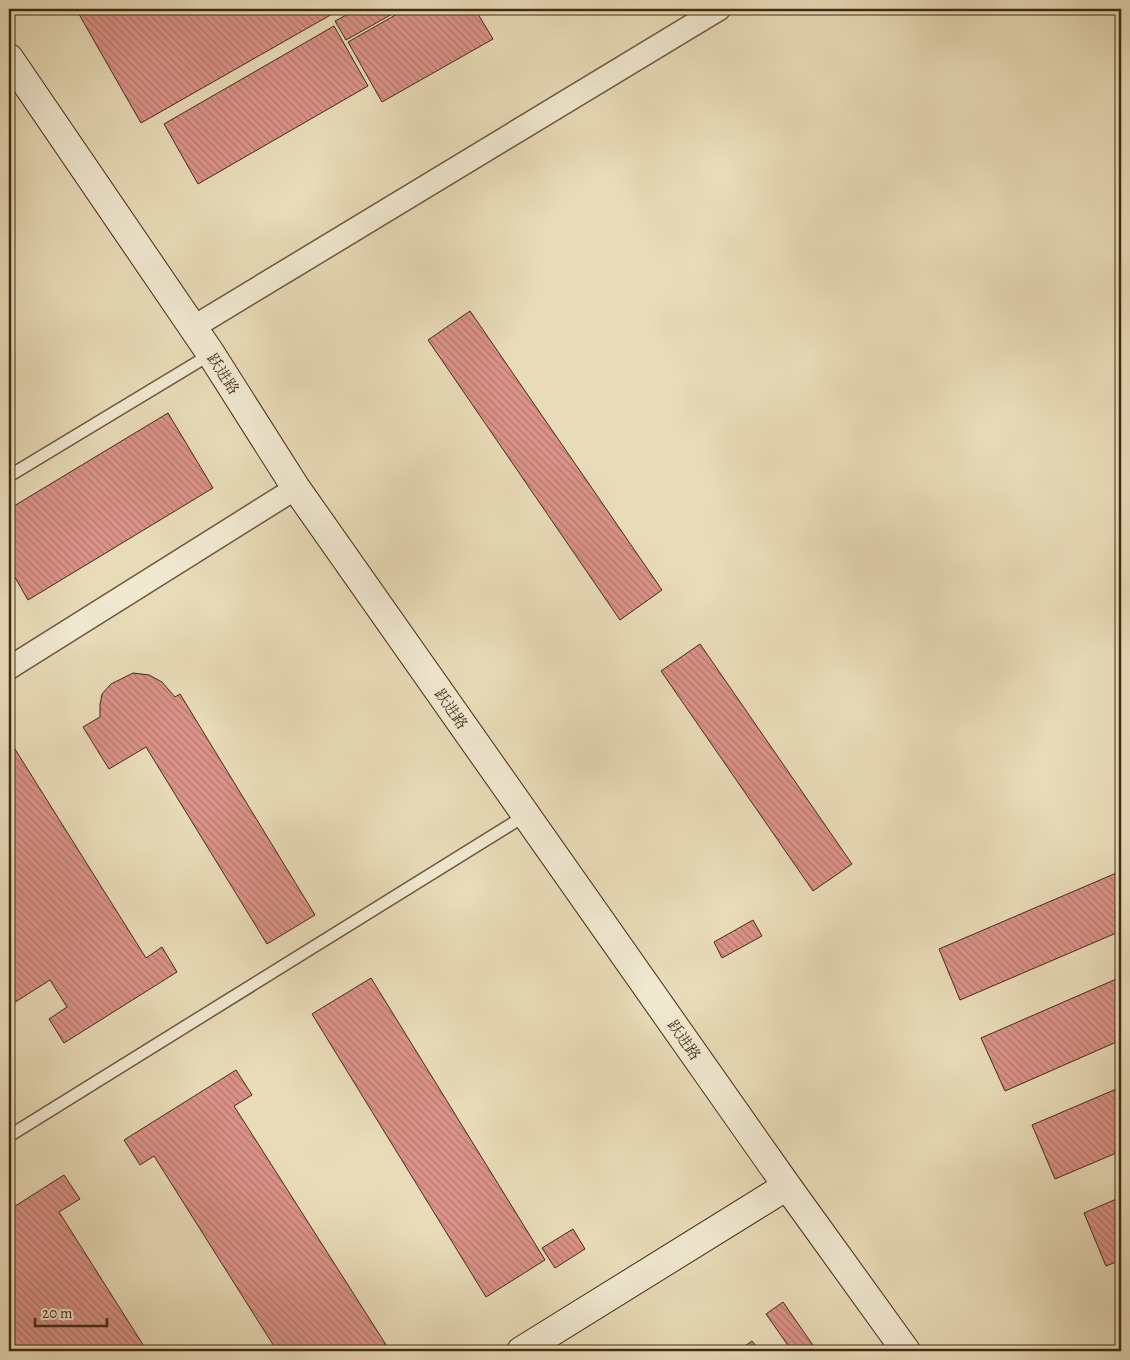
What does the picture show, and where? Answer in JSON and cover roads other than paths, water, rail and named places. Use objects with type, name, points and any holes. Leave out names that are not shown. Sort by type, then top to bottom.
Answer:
[{"type":"main road","name":"跃进路","points":[[9,58],[211,354],[296,488],[787,1186],[906,1351]]},
{"type":"main road","points":[[521,1351],[787,1186]]},
{"type":"street","points":[[192,328],[719,9]]},
{"type":"street","points":[[9,668],[296,488]]},
{"type":"lane","points":[[9,476],[211,354]]},
{"type":"lane","points":[[9,1136],[526,815]]}]
